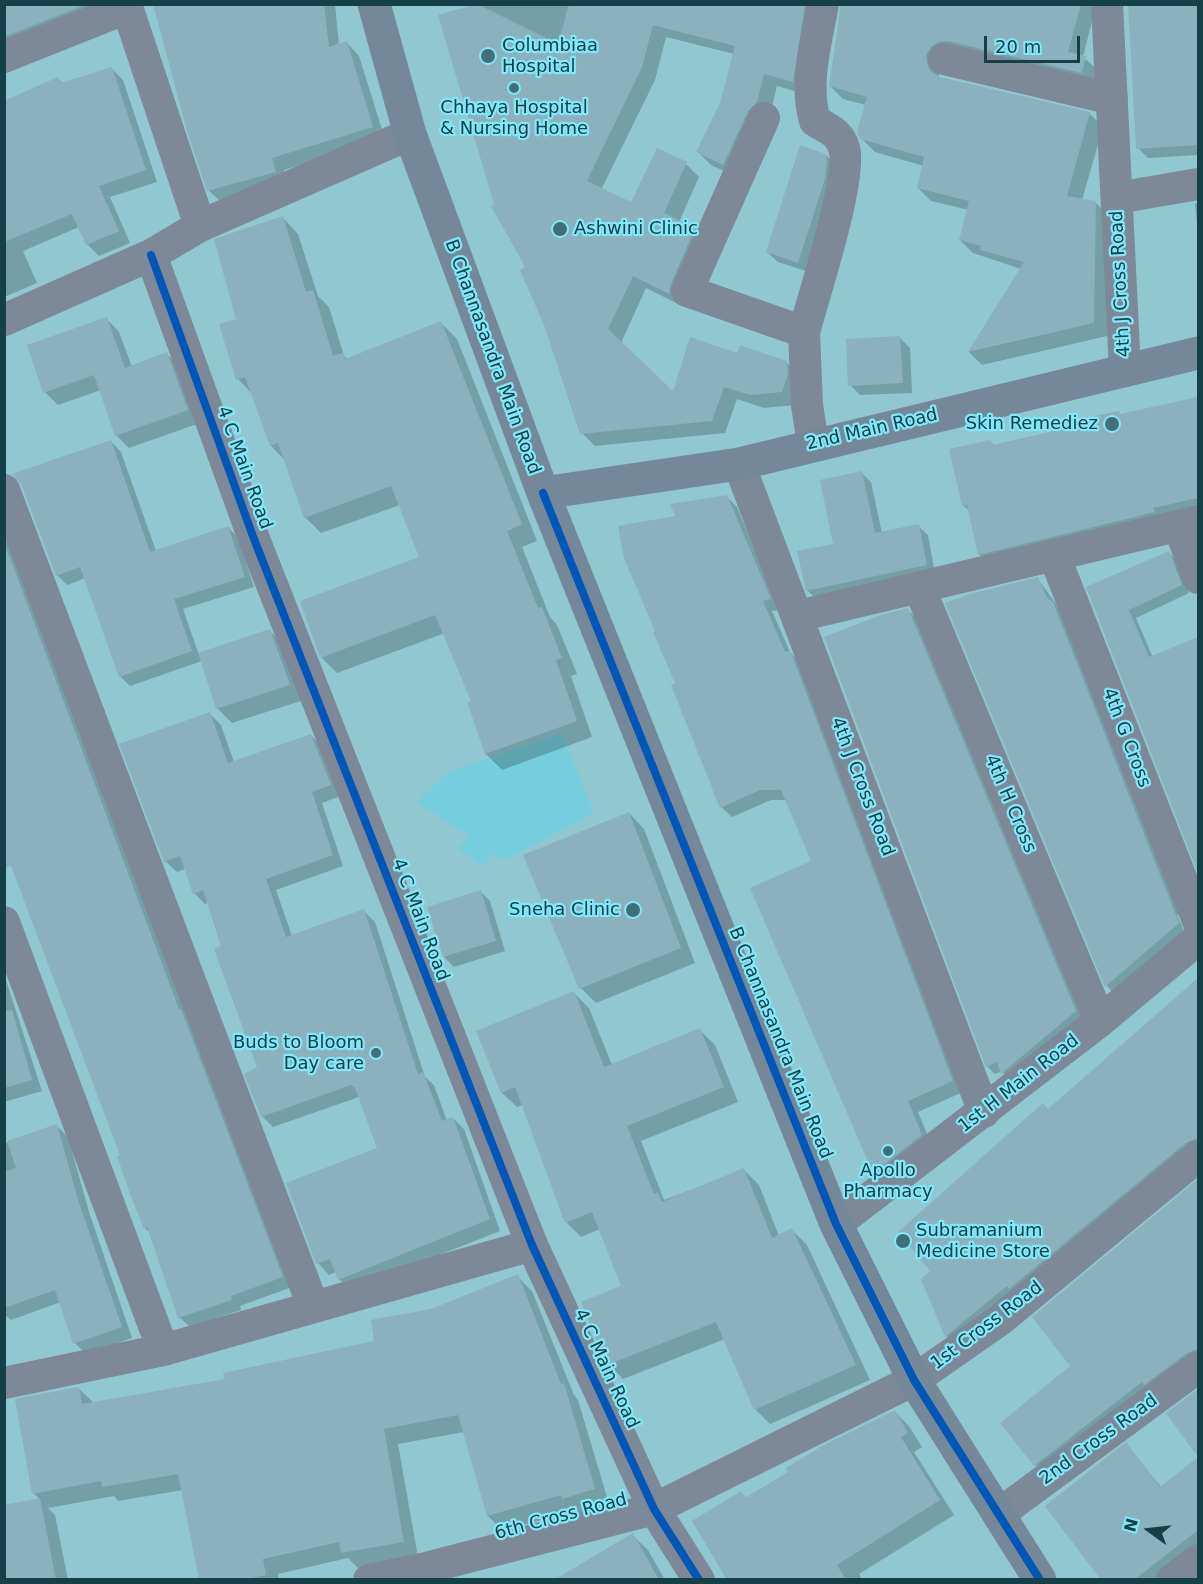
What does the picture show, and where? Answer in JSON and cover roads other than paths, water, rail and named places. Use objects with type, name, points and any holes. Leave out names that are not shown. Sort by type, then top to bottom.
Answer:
[{"type":"main road","name":"B Channasandra Main Road","points":[[374,4],[410,134],[543,493],[836,1224],[914,1380],[1040,1580]]},
{"type":"main road","name":"2nd Main Road","points":[[543,493],[739,464],[813,444],[1198,353]]},
{"type":"street","points":[[813,444],[807,405],[804,332],[842,191],[845,148],[836,132],[815,121],[809,102],[809,75],[823,4]]},
{"type":"street","name":"4th J Cross Road","points":[[1107,4],[1125,371]]},
{"type":"street","points":[[4,57],[126,6],[200,226]]},
{"type":"street","points":[[944,59],[1112,99]]},
{"type":"street","points":[[764,118],[687,291],[804,332]]},
{"type":"street","points":[[4,320],[151,255],[200,226],[410,134]]},
{"type":"street","name":"4th J Cross Road","points":[[1117,198],[1198,184]]},
{"type":"street","name":"4 C Main Road","points":[[151,255],[254,539],[532,1245],[654,1509],[699,1580]]},
{"type":"street","name":"4th J Cross Road","points":[[739,464],[984,1112]]},
{"type":"street","points":[[4,490],[313,1306]]},
{"type":"street","points":[[798,616],[1189,523],[1198,579]]},
{"type":"street","name":"4th G Cross","points":[[1054,555],[1198,921]]},
{"type":"street","name":"4th H Cross","points":[[919,587],[1100,1021]]},
{"type":"street","points":[[4,922],[164,1350]]},
{"type":"street","name":"1st H Main Road","points":[[836,1224],[1100,1021],[1198,939]]},
{"type":"street","name":"1st Cross Road","points":[[914,1380],[1000,1320],[1198,1156]]},
{"type":"street","points":[[6,1379],[164,1350],[532,1245]]},
{"type":"street","name":"2nd Cross Road","points":[[999,1514],[1198,1367]]},
{"type":"street","name":"6th Cross Road","points":[[369,1580],[425,1574],[654,1509],[914,1380]]},
{"type":"street","points":[[1172,1580],[1198,1560]]},
{"type":"place","name":"Columbiaa Hospital","points":[[488,56]]},
{"type":"place","name":"Chhaya Hospital & Nursing Home","points":[[514,88]]},
{"type":"place","name":"Ashwini Clinic","points":[[560,229]]},
{"type":"place","name":"Skin Remediez","points":[[1112,424]]},
{"type":"place","name":"Sneha Clinic","points":[[633,910]]},
{"type":"place","name":"Buds to Bloom Day care","points":[[376,1053]]},
{"type":"place","name":"Apollo Pharmacy","points":[[888,1151]]},
{"type":"place","name":"Subramanium Medicine Store","points":[[903,1241]]}]
